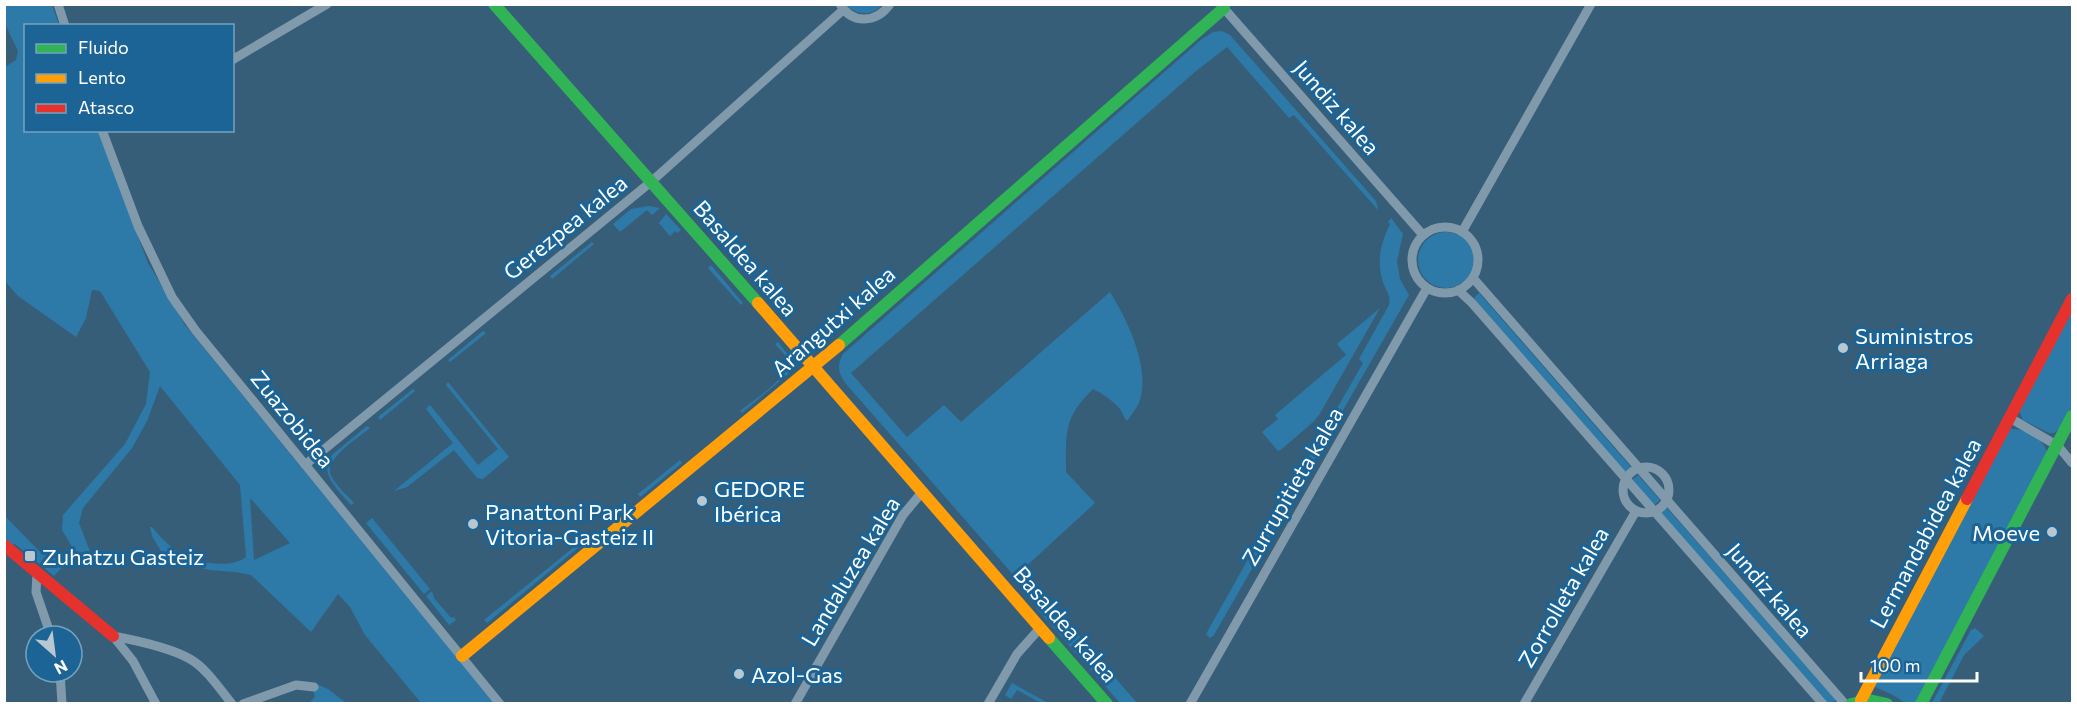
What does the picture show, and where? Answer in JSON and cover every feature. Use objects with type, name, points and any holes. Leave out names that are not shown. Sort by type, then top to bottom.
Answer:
[{"type":"street","points":[[58,4],[64,24]]},
{"type":"street","points":[[234,59],[327,4]]},
{"type":"street","name":"Basaldea kalea","points":[[494,4],[652,181],[1107,704]]},
{"type":"street","points":[[842,7],[852,17],[862,20],[872,19],[882,14],[890,4]]},
{"type":"street","points":[[1462,231],[1591,4]]},
{"type":"street","name":"Jundiz kalea","points":[[1223,6],[1423,235]]},
{"type":"street","name":"Arangutxi kalea","points":[[462,656],[814,367],[1223,6]]},
{"type":"street","name":"Gerezpea kalea","points":[[305,465],[652,181],[842,7]]},
{"type":"street","name":"Zuazobidea","points":[[105,132],[138,226],[172,297],[196,331],[500,704]]},
{"type":"street","points":[[1446,227],[1462,231],[1476,249],[1478,264],[1473,278],[1458,290],[1442,293],[1427,288],[1416,277],[1412,262],[1415,248],[1423,235],[1438,228],[1446,227]]},
{"type":"street","name":"Jundiz kalea","points":[[1473,278],[1845,704]]},
{"type":"street","name":"Zurrupitieta kalea","points":[[1190,704],[1427,288]]},
{"type":"street","name":"Jundiz kalea","points":[[1458,290],[1472,303],[1823,704]]},
{"type":"street","name":"Lermandabidea kalea","points":[[1856,702],[2073,299]]},
{"type":"street","points":[[1921,704],[2073,416]]},
{"type":"street","points":[[2010,418],[2058,446],[2073,463]]},
{"type":"street","name":"Jundiz kalea","points":[[1638,469],[1648,467],[1662,474],[1669,486],[1667,501]]},
{"type":"street","points":[[1638,469],[1626,479],[1623,494],[1631,507],[1642,514],[1655,512],[1667,501]]},
{"type":"street","name":"Landaluzea kalea","points":[[795,704],[903,515],[923,491]]},
{"type":"street","name":"Zorrolleta kalea","points":[[1524,704],[1636,511]]},
{"type":"street","points":[[4,545],[113,636],[133,661],[156,704]]},
{"type":"street","points":[[38,574],[36,592],[47,624]]},
{"type":"street","points":[[988,704],[1017,654],[1027,640],[1041,627]]},
{"type":"street","points":[[113,636],[190,659],[213,681],[232,704]]},
{"type":"street","points":[[61,684],[62,704]]},
{"type":"street","points":[[243,704],[296,685],[314,687]]},
{"type":"street","points":[[1856,702],[1872,700],[1887,704]]},
{"type":"shaded area","points":[[5,5],[52,5],[59,24],[24,24],[24,132],[98,132],[148,263],[185,325],[494,703],[421,703],[365,635],[350,607],[338,594],[311,632],[251,575],[210,570],[180,563],[161,551],[152,536],[150,527],[173,548],[195,559],[226,564],[246,557],[240,485],[160,386],[147,421],[132,448],[83,508],[79,523],[91,554],[76,553],[62,530],[63,515],[125,444],[146,404],[150,372],[100,291],[92,290],[86,318],[76,337],[18,296],[5,281],[5,67],[16,60],[18,51],[5,24]],"holes":[[[250,499],[290,543],[254,560]]]},
{"type":"shaded area","points":[[845,5],[882,5],[868,13],[859,13]]},
{"type":"shaded area","points":[[1222,31],[1230,35],[1375,200],[1378,210],[1294,115],[1289,118],[1227,47],[1196,71],[851,373],[907,437],[944,405],[961,422],[1110,292],[1124,316],[1140,362],[1142,392],[1138,405],[1127,421],[1113,402],[1093,389],[1083,399],[1068,427],[1066,472],[1095,503],[1022,570],[1137,703],[1120,703],[1037,609],[1038,603],[847,385],[840,374],[839,366],[843,354],[1202,39],[1213,32]]},
{"type":"shaded area","points":[[648,206],[660,208],[652,215],[647,210],[620,232],[613,224],[631,209]]},
{"type":"shaded area","points":[[666,214],[681,230],[677,233],[675,231],[670,236],[659,223]]},
{"type":"shaded area","points":[[1391,218],[1403,234],[1397,261],[1400,279],[1409,295],[1214,635],[1210,638],[1206,634],[1296,474],[1311,454],[1363,363],[1359,359],[1389,305],[1389,296],[1381,274],[1380,259],[1382,245],[1390,224],[1388,222]]},
{"type":"shaded area","points":[[1446,232],[1457,234],[1466,240],[1472,249],[1474,260],[1472,271],[1466,280],[1457,286],[1446,288],[1435,286],[1426,280],[1420,271],[1418,260],[1420,249],[1426,240],[1435,234]]},
{"type":"shaded area","points":[[592,242],[594,244],[552,279],[550,276]]},
{"type":"shaded area","points":[[711,265],[743,303],[741,305],[708,268]]},
{"type":"shaded area","points":[[1479,293],[1631,467],[1625,472],[1474,298]]},
{"type":"shaded area","points":[[2072,307],[2072,406],[2061,428],[2054,433],[2049,433],[2023,420],[2019,411]]},
{"type":"shaded area","points":[[1380,308],[1319,415],[1283,448],[1277,450],[1262,432],[1278,419],[1275,415],[1346,355],[1337,344]]},
{"type":"shaded area","points":[[483,331],[486,333],[450,362],[448,360]]},
{"type":"shaded area","points":[[778,342],[791,359],[788,374],[742,413],[740,411],[776,383],[786,370],[788,361],[775,344]]},
{"type":"shaded area","points":[[448,382],[509,457],[483,479],[477,478],[454,450],[407,487],[394,491],[453,443],[426,409],[430,405],[478,465],[498,449],[446,385]]},
{"type":"shaded area","points":[[413,389],[415,391],[380,420],[378,417]]},
{"type":"shaded area","points":[[367,426],[370,428],[344,448],[330,467],[334,481],[354,503],[351,505],[328,475],[328,461],[333,454]]},
{"type":"shaded area","points":[[2011,429],[2022,430],[2033,435],[2042,443],[2047,452],[1916,703],[1905,703],[1875,685]]},
{"type":"shaded area","points":[[680,460],[682,463],[640,497],[638,494]]},
{"type":"shaded area","points":[[1638,475],[1660,500],[1654,505],[1632,480]]},
{"type":"shaded area","points":[[1667,508],[1836,700],[1828,703],[1661,513]]},
{"type":"shaded area","points":[[4,515],[39,551],[66,563],[54,576],[15,544],[5,539]]},
{"type":"shaded area","points":[[372,518],[430,589],[424,594],[366,523]]},
{"type":"shaded area","points":[[589,535],[591,537],[487,623],[484,620]]},
{"type":"shaded area","points":[[432,591],[434,598],[451,618],[454,617],[456,620],[449,625],[426,596]]},
{"type":"shaded area","points":[[1975,628],[1984,636],[1964,655],[1939,703],[1932,703],[1971,630]]},
{"type":"shaded area","points":[[311,682],[328,689],[346,703],[308,704],[315,697]]},
{"type":"shaded area","points":[[1012,683],[1048,703],[1041,703],[1017,690],[1011,699],[1005,695]]},
{"type":"traffic: fast","points":[[494,4],[758,303]]},
{"type":"traffic: fast","points":[[839,345],[1224,8]]},
{"type":"traffic: fast","points":[[1921,704],[2072,416]]},
{"type":"traffic: fast","points":[[1049,638],[1107,704]]},
{"type":"traffic: fast","points":[[1851,704],[1869,700],[1887,704]]},
{"type":"traffic: slow","points":[[758,303],[1049,638]]},
{"type":"traffic: slow","points":[[462,656],[839,345]]},
{"type":"traffic: slow","points":[[1861,700],[1967,499]]},
{"type":"traffic: jam","points":[[1967,499],[2072,299]]},
{"type":"traffic: jam","points":[[4,545],[113,636]]},
{"type":"place","name":"Suministros Arriaga","points":[[1843,348]]},
{"type":"place","name":"GEDORE Ibérica","points":[[702,501]]},
{"type":"place","name":"Panattoni Park Vitoria-Gasteiz II","points":[[473,524]]},
{"type":"place","name":"Moeve","points":[[2052,532]]},
{"type":"place","name":"Zuhatzu Gasteiz","points":[[30,556]]},
{"type":"place","name":"Azol-Gas","points":[[739,674]]}]
